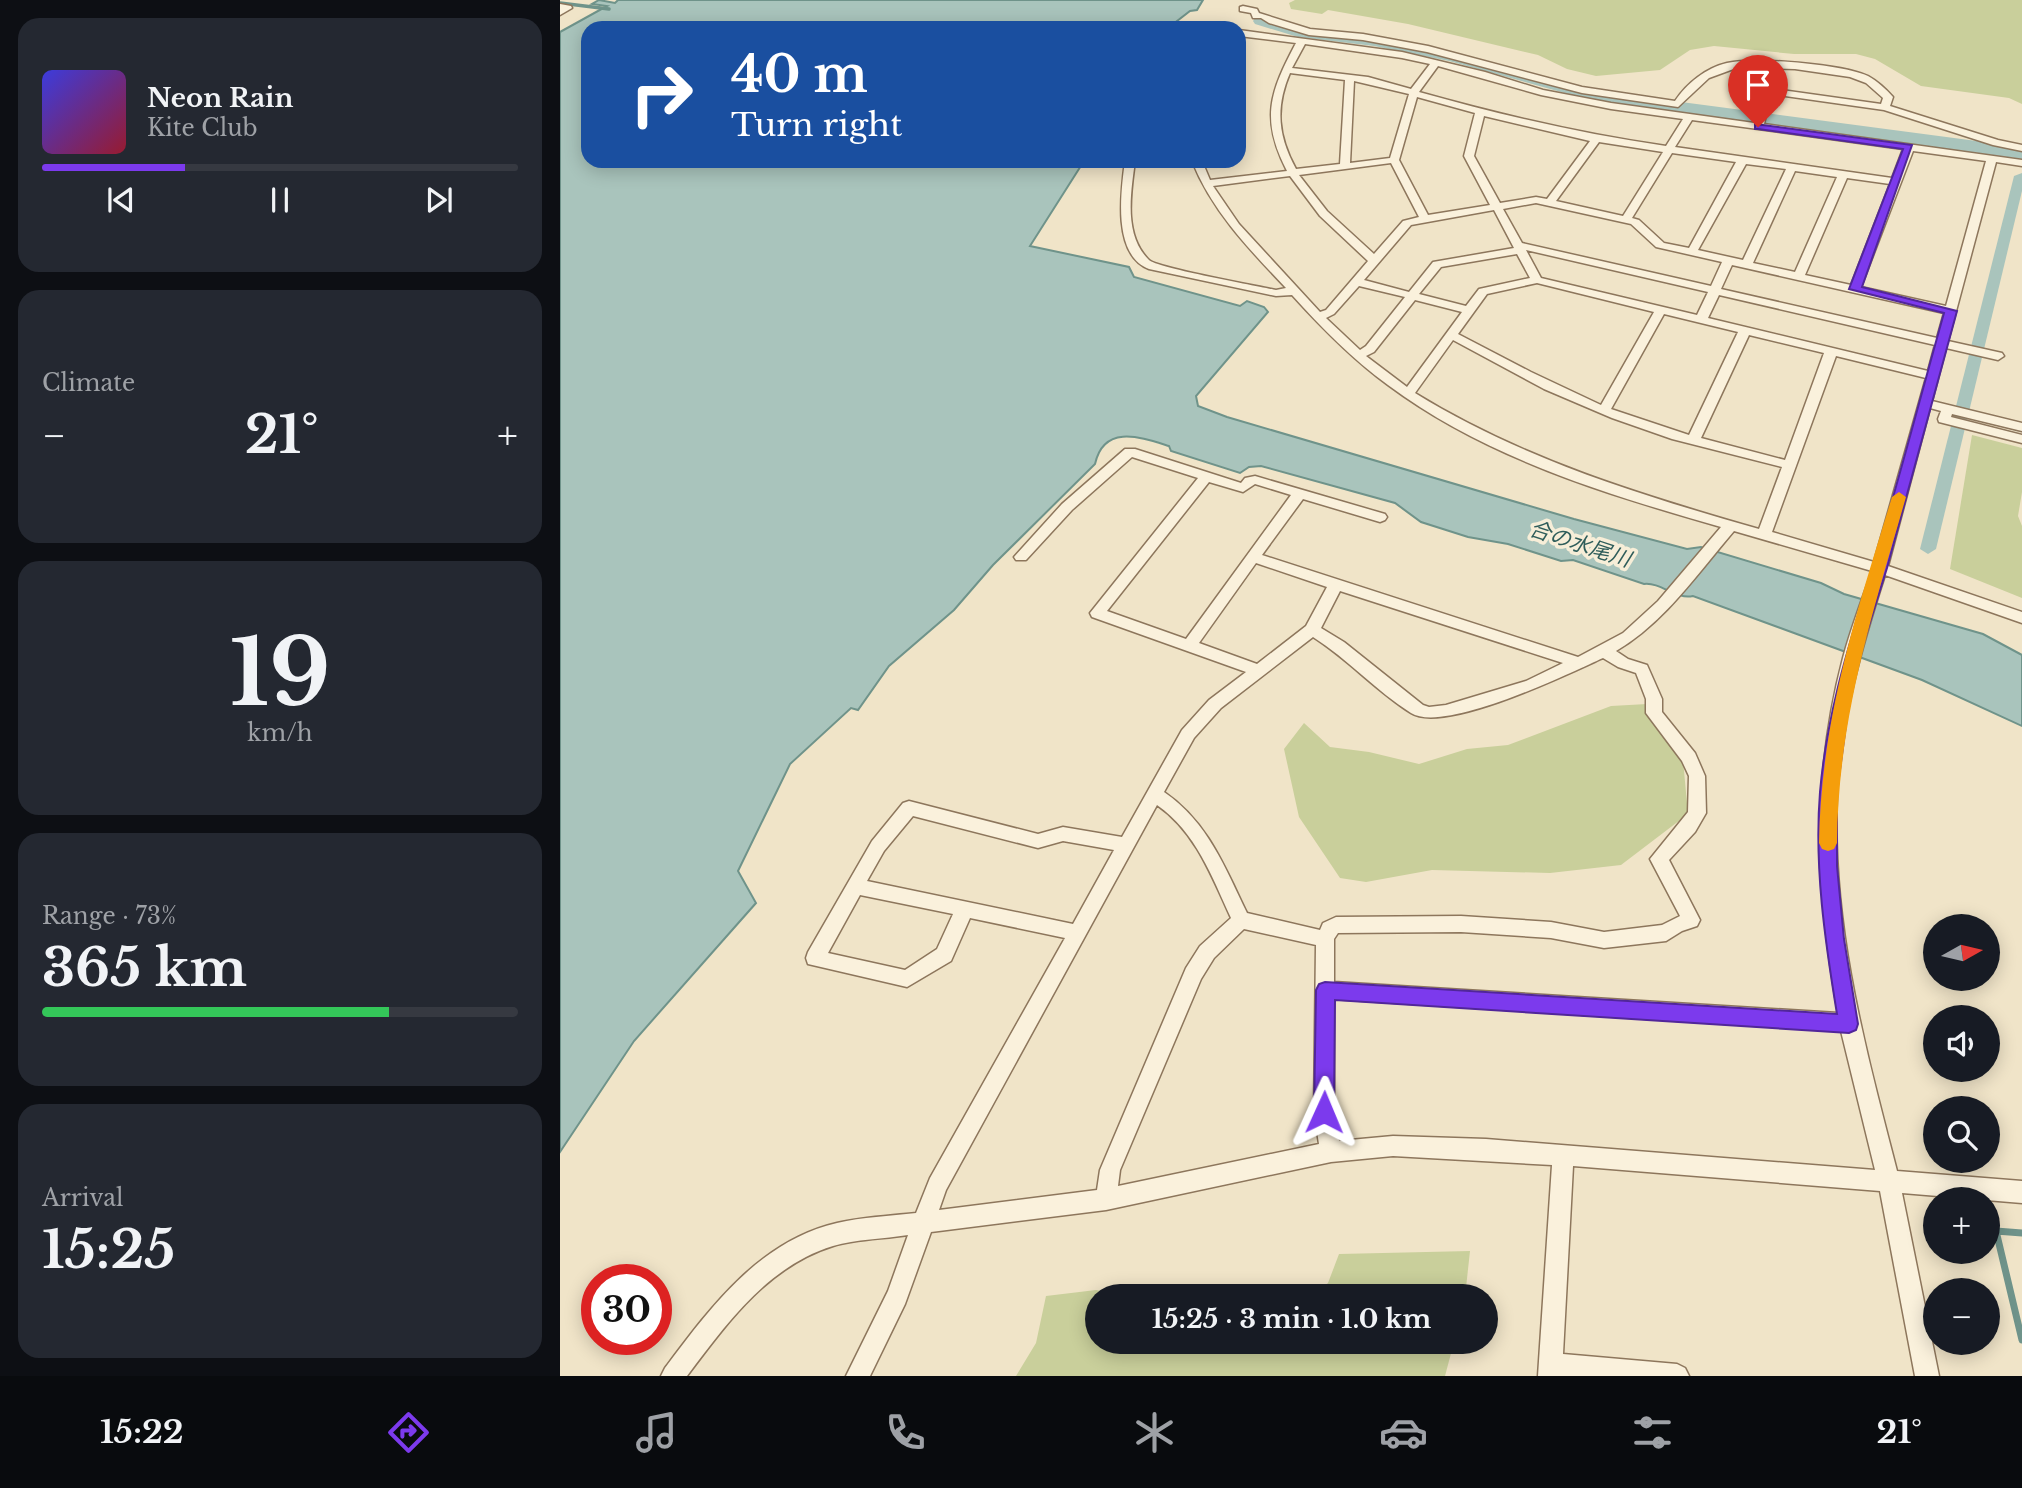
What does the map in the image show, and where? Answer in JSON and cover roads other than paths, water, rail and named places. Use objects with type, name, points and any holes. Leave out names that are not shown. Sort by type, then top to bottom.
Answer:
[{"type":"street","points":[[1243,9],[1254,10],[1256,16],[1262,15],[1272,21],[1309,32],[1363,37],[1428,49],[1582,90],[1678,104],[1685,91],[1715,71],[1736,64],[1801,68],[1862,77],[1888,97],[1885,107]]},
{"type":"street","points":[[1246,34],[1365,48],[1436,63],[1573,100],[1689,117],[1759,120],[1909,147],[2022,163]]},
{"type":"street","points":[[1302,41],[1287,69],[1274,110],[1275,131],[1292,173],[1325,213],[1374,260]]},
{"type":"street","points":[[1425,219],[1394,160],[1415,92],[1436,63]]},
{"type":"street","points":[[1287,69],[1350,78],[1415,92],[1480,112],[1596,139],[1895,182]]},
{"type":"street","points":[[1345,166],[1350,78]]},
{"type":"street","points":[[1759,120],[1767,90],[1885,107],[1996,143],[2022,148]]},
{"type":"street","points":[[1480,112],[1469,156],[1537,280]]},
{"type":"street","points":[[1626,219],[1689,117]]},
{"type":"street","points":[[1550,203],[1596,139]]},
{"type":"street","points":[[1855,289],[1909,147]]},
{"type":"street","points":[[1927,1376],[1889,1183],[1849,1024],[1834,939],[1828,866],[1829,792],[1840,710],[1851,657],[1868,598],[1880,568],[1992,159]]},
{"type":"street","points":[[1206,184],[1394,160]]},
{"type":"street","points":[[1692,252],[1742,160]]},
{"type":"street","points":[[1746,264],[1792,167]]},
{"type":"street","points":[[1129,168],[1124,205],[1127,223],[1132,244],[1149,266],[1276,293],[1294,291]]},
{"type":"street","points":[[1200,168],[1222,211],[1317,317],[1358,355],[1408,394],[1495,442],[1547,466],[1629,496],[1880,568],[2022,618]]},
{"type":"street","points":[[1800,276],[1843,175]]},
{"type":"street","points":[[1317,317],[1330,312],[1407,223],[1536,200],[1635,222],[1660,244],[1951,311]]},
{"type":"street","points":[[1358,355],[1370,349],[1437,264],[1519,247],[1715,289],[1994,355]]},
{"type":"street","points":[[1702,320],[1729,260]]},
{"type":"street","points":[[1408,394],[1483,291],[1537,280],[1933,376]]},
{"type":"street","points":[[1358,282],[1468,310]]},
{"type":"street","points":[[1604,410],[1661,310]]},
{"type":"street","points":[[1695,439],[1745,331]]},
{"type":"street","points":[[1451,335],[1524,376],[1604,410],[1790,465]]},
{"type":"street","points":[[1764,535],[1831,352]]},
{"type":"street","points":[[1926,403],[2022,439]]},
{"type":"street","points":[[1971,420],[2022,427]]},
{"type":"street","points":[[1021,557],[1067,507],[1130,452],[1243,488],[1255,480],[1380,517]]},
{"type":"street","points":[[1206,477],[1097,613],[1251,668],[1257,673]]},
{"type":"street","points":[[1188,647],[1299,494]]},
{"type":"street","points":[[1312,630],[1339,646],[1418,710],[1429,713],[1446,710],[1531,685],[1628,637],[1672,595],[1731,525]]},
{"type":"street","points":[[1255,558],[1577,662]]},
{"type":"street","points":[[858,1376],[897,1296],[937,1185],[1188,734],[1215,704],[1312,630],[1336,584]]},
{"type":"street","points":[[1331,1152],[1324,1112],[1325,939],[1329,929],[1336,925],[1461,924],[1551,930],[1604,940],[1666,933],[1676,925],[1691,920],[1659,859],[1689,827],[1698,813],[1697,776],[1689,758],[1654,713],[1654,699],[1642,669],[1623,663],[1604,651]]},
{"type":"street","points":[[1155,795],[1186,817],[1205,841],[1241,920]]},
{"type":"street","points":[[964,910],[944,954],[907,979],[815,958],[878,846],[909,808],[1038,841],[1063,834],[1126,845]]},
{"type":"street","points":[[854,886],[1078,933]]},
{"type":"street","points":[[1241,920],[1325,939]]},
{"type":"street","points":[[1106,1199],[1110,1170],[1193,974],[1207,952],[1241,920]]},
{"type":"street","points":[[1325,990],[1849,1024]]},
{"type":"street","points":[[673,1376],[716,1318],[752,1282],[795,1250],[836,1234],[1106,1199],[1331,1152],[1393,1146],[1486,1149],[2022,1192]]},
{"type":"street","points":[[1563,1157],[1551,1370],[1677,1376]]},
{"type":"water","name":"合の水尾川","points":[[599,0],[615,3],[618,0],[1203,0],[1197,10],[1190,11],[1177,21],[581,21],[581,168],[1080,168],[1030,246],[1129,267],[1134,277],[1240,306],[1247,301],[1264,307],[1268,312],[1196,396],[1198,406],[1227,417],[1574,519],[1687,549],[1701,547],[1821,583],[1844,594],[1983,634],[2022,655],[2022,726],[1922,680],[1693,596],[1681,596],[1573,560],[1561,561],[1508,544],[1468,537],[1421,522],[1395,503],[1261,466],[1249,467],[1240,473],[1171,451],[1169,446],[1146,439],[1115,438],[1106,443],[1095,464],[993,565],[954,610],[889,666],[858,710],[851,708],[790,764],[738,871],[756,903],[634,1041],[560,1152],[560,32],[607,6],[592,4]]},
{"type":"waterway","points":[[560,3],[609,9]]},
{"type":"waterway","points":[[1261,21],[1298,32],[1374,41],[1452,57],[1590,95],[2022,153]]},
{"type":"waterway","points":[[1928,549],[2020,176]]},
{"type":"waterway","points":[[2022,1233],[1996,1231],[2022,1340]]}]
